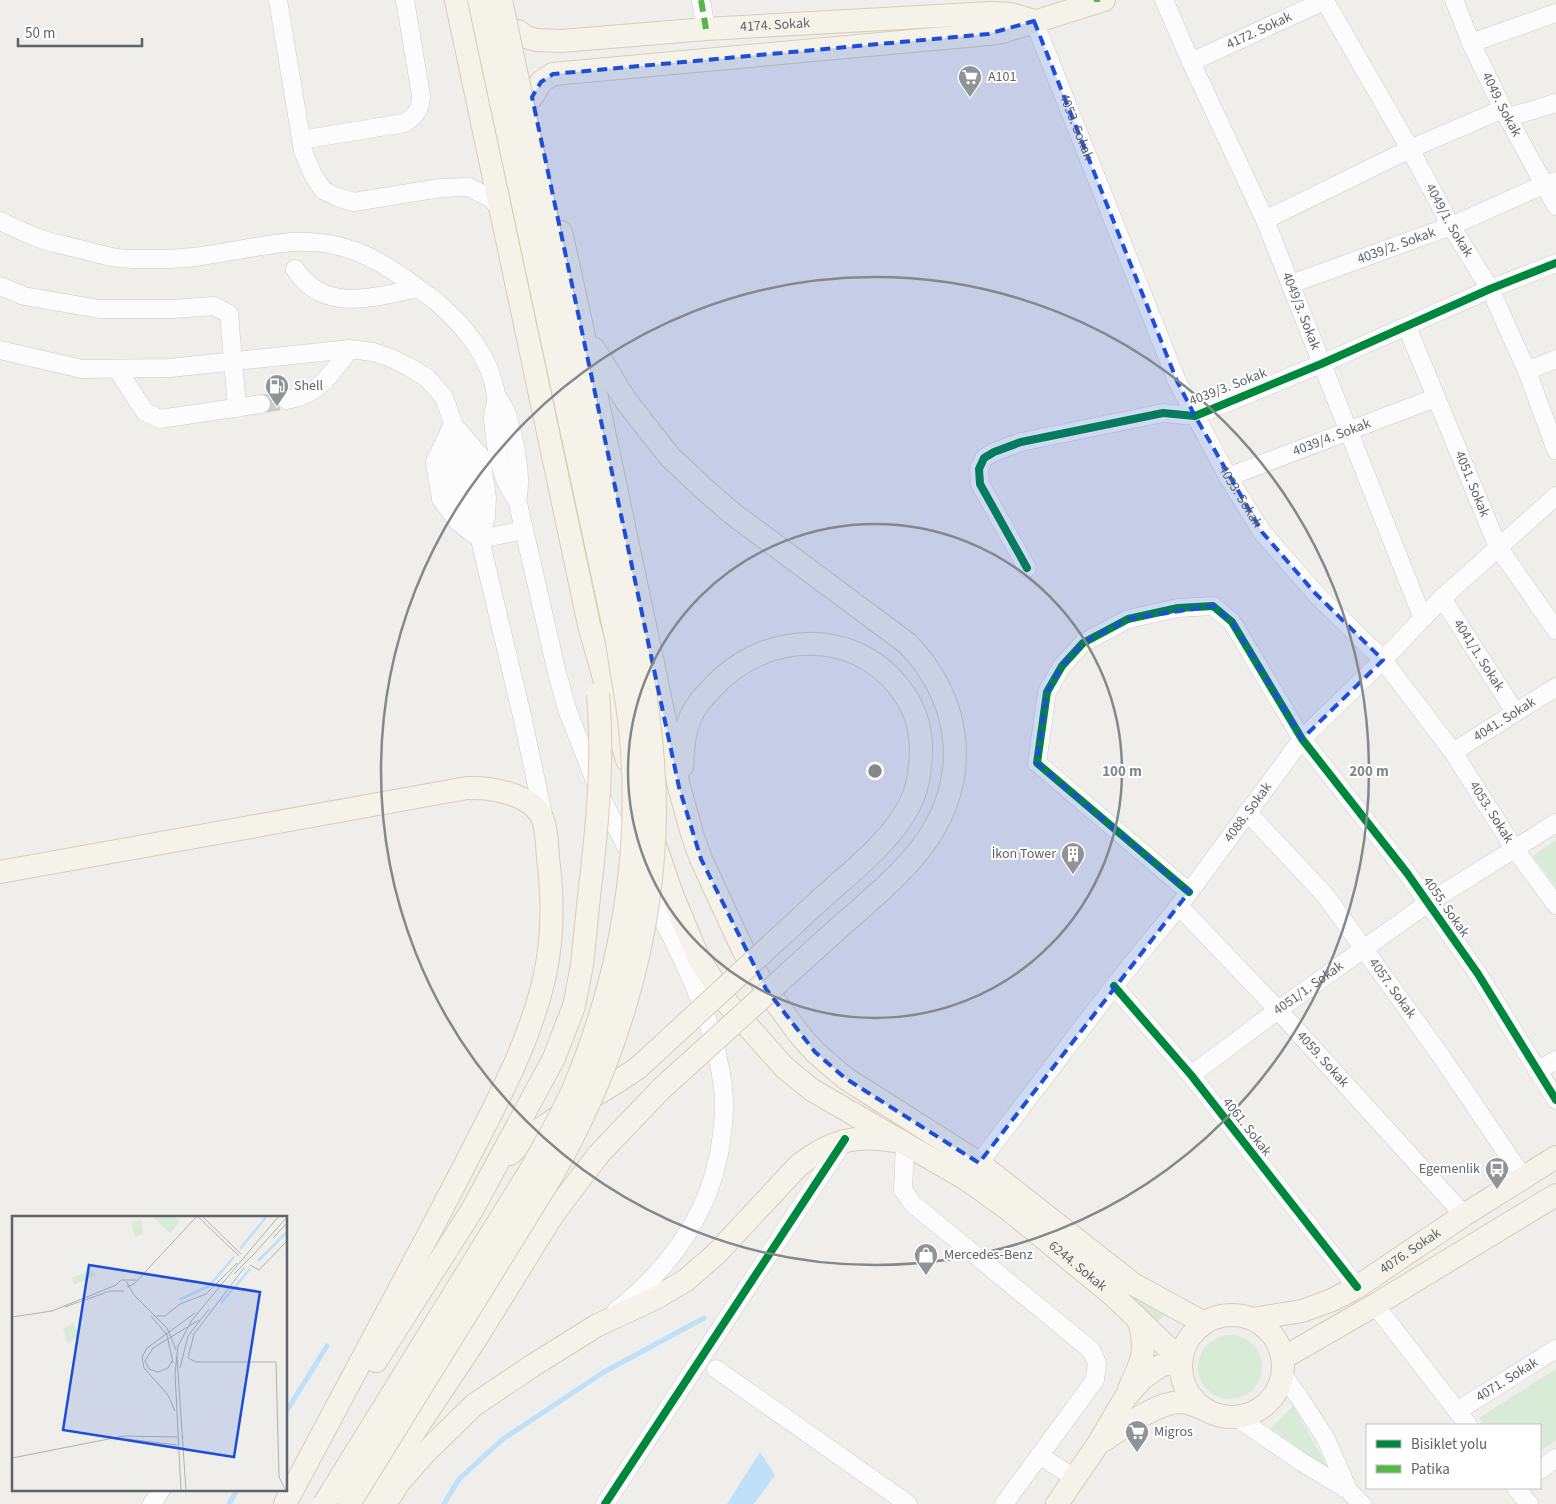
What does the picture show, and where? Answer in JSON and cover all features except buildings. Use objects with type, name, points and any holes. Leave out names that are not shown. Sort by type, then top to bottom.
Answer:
[{"type":"main road","points":[[456,0],[589,625],[629,766],[660,863],[687,933],[699,959],[728,1004],[772,1055],[799,1080],[834,1104],[905,1143],[972,1171]]},
{"type":"main road","points":[[324,1504],[554,1129],[572,1092],[602,1011],[616,957],[629,887],[633,836],[634,784],[630,728],[624,685],[479,0]]},
{"type":"main road","points":[[349,1504],[550,1179],[577,1129],[603,1071],[622,1014],[640,943],[650,885],[654,838],[654,778],[651,723],[501,0]]},
{"type":"main road","points":[[511,0],[680,787],[693,837],[701,858],[735,932],[766,989],[799,1034],[826,1062],[845,1078],[972,1171]]},
{"type":"main road","name":"4174. Sokak","points":[[532,97],[541,82],[553,74],[988,34],[1002,32],[1099,1]]},
{"type":"main road","name":"4174. Sokak","points":[[518,31],[526,37],[536,40],[561,41],[706,29],[991,13],[1012,14],[1034,21]]},
{"type":"main road","points":[[366,1504],[474,1342],[559,1206],[599,1154],[661,1089],[893,878],[925,842],[937,823],[950,792],[954,768],[953,728],[948,705],[933,676],[922,660],[908,644],[733,514],[670,456],[615,385],[582,327]]},
{"type":"main road","points":[[285,1504],[472,1210],[550,1067],[565,1034],[574,1006],[582,965],[598,808],[601,731],[589,625]]},
{"type":"main road","points":[[496,1168],[520,1144],[542,1126],[609,1088],[639,1067],[869,855],[892,830],[911,802],[918,780],[921,741],[916,717],[904,692],[896,682],[875,663],[840,647],[815,644],[767,651],[742,662],[716,683],[692,714],[684,743],[680,787]]},
{"type":"main road","points":[[0,872],[466,788],[485,788],[509,793],[533,806],[544,821],[550,870],[549,947],[540,992],[524,1039],[499,1097],[450,1195],[285,1504]]},
{"type":"main road","points":[[385,1504],[400,1481],[425,1453],[474,1405],[596,1326],[656,1298],[691,1276],[716,1254],[798,1165],[824,1148],[845,1139],[872,1138],[905,1143]]},
{"type":"main road","name":"4076. Sokak","points":[[1253,1319],[1302,1311],[1357,1288],[1464,1215],[1556,1157]]},
{"type":"main road","name":"6244. Sokak","points":[[972,1171],[1008,1209],[1137,1316],[1181,1360]]},
{"type":"main road","name":"6244. Sokak","points":[[972,1171],[1134,1284],[1204,1323]]},
{"type":"main road","name":"4076. Sokak","points":[[1283,1366],[1375,1305],[1556,1195]]},
{"type":"main road","points":[[1098,1444],[1130,1423],[1171,1403],[1183,1402],[1219,1415],[1236,1417],[1252,1413],[1266,1404],[1277,1390],[1283,1366],[1278,1342],[1267,1329],[1253,1319],[1237,1315],[1220,1316],[1204,1323],[1193,1333],[1185,1346],[1181,1360],[1181,1374],[1186,1388],[1193,1399],[1204,1408]]},
{"type":"main road","points":[[1057,1504],[1098,1444],[1125,1398],[1138,1370],[1144,1351],[1143,1335],[1137,1316]]},
{"type":"main road","points":[[1125,1398],[1142,1378],[1160,1366],[1181,1360]]},
{"type":"street","points":[[278,0],[301,140],[308,166],[318,183],[328,193],[346,201],[354,202],[440,188],[469,187],[490,198],[499,207]]},
{"type":"street","points":[[301,140],[396,125],[411,120],[419,108],[421,96],[405,0]]},
{"type":"street","points":[[701,0],[706,29]]},
{"type":"street","name":"4049/3. Sokak","points":[[1164,0],[1265,220],[1423,619]]},
{"type":"street","name":"4172. Sokak","points":[[1191,62],[1326,0]]},
{"type":"street","name":"4049/1. Sokak","points":[[1326,0],[1451,226],[1490,289],[1527,371],[1556,450]]},
{"type":"street","name":"4049. Sokak","points":[[1454,0],[1471,43],[1506,113],[1550,183],[1556,206]]},
{"type":"street","points":[[1471,43],[1556,13]]},
{"type":"street","name":"4053. Sokak","points":[[1034,21],[1177,381],[1228,477],[1262,532],[1315,593],[1384,660],[1453,752],[1514,848],[1556,905]]},
{"type":"street","points":[[1265,220],[1410,149],[1506,113],[1556,103]]},
{"type":"street","name":"4039/2. Sokak","points":[[1291,284],[1451,226],[1550,183]]},
{"type":"street","points":[[0,221],[40,239],[113,257],[158,259],[202,256],[292,242],[322,243],[348,248],[365,254],[411,283],[439,304],[477,345],[484,358],[497,396],[493,419],[499,454],[506,482],[517,499],[557,673],[568,712],[603,801],[682,957],[694,985],[709,1026],[724,1088],[725,1111],[721,1148],[715,1176],[696,1221],[670,1257],[647,1284],[596,1326]]},
{"type":"street","name":"4039/3. Sokak","points":[[1027,568],[980,484],[979,469],[984,458],[994,452],[1021,442],[1163,413],[1195,416],[1321,364],[1490,289],[1556,262]]},
{"type":"street","points":[[295,269],[308,286],[317,292],[342,299],[384,295],[411,283]]},
{"type":"street","points":[[0,286],[24,296]]},
{"type":"street","points":[[0,297],[24,296],[99,309],[173,309],[214,306],[229,314],[237,408]]},
{"type":"street","name":"4051. Sokak","points":[[1407,327],[1498,547],[1556,630]]},
{"type":"street","points":[[286,400],[299,398],[322,385],[350,349]]},
{"type":"street","points":[[0,350],[82,369],[117,369],[170,368],[350,349],[373,352],[391,358],[427,378],[444,397],[465,458],[480,539],[523,720],[544,821]]},
{"type":"street","points":[[1527,371],[1556,359]]},
{"type":"street","points":[[117,369],[145,412],[160,419],[261,404]]},
{"type":"street","name":"4039/4. Sokak","points":[[1228,477],[1436,398]]},
{"type":"street","points":[[453,424],[435,462],[441,499],[458,522],[480,539],[524,530]]},
{"type":"street","name":"4088. Sokak","points":[[972,1171],[1114,986],[1184,899],[1302,740],[1384,660],[1442,598],[1556,496]]},
{"type":"street","name":"4041/1. Sokak","points":[[1442,598],[1515,712]]},
{"type":"street","name":"4055. Sokak","points":[[1184,899],[1037,763],[1047,692],[1062,666],[1083,643],[1128,619],[1178,608],[1213,606],[1232,622],[1302,740],[1407,873],[1478,974],[1556,1100]]},
{"type":"street","name":"4041. Sokak","points":[[1453,752],[1556,687]]},
{"type":"street","name":"4057. Sokak","points":[[1247,812],[1325,896],[1435,1049],[1523,1177]]},
{"type":"street","name":"4051/1. Sokak","points":[[1191,1076],[1278,1010],[1428,903],[1556,823]]},
{"type":"street","name":"4059. Sokak","points":[[1184,899],[1278,1010],[1464,1215]]},
{"type":"street","name":"4061. Sokak","points":[[1114,986],[1191,1076],[1357,1288]]},
{"type":"street","points":[[1537,1071],[1556,1060]]},
{"type":"street","points":[[605,1504],[845,1139]]},
{"type":"street","points":[[905,1143],[903,1190],[913,1204],[1091,1350],[1097,1363],[1095,1380],[1004,1504]]},
{"type":"street","points":[[1375,1305],[1463,1418]]},
{"type":"street","name":"4071. Sokak","points":[[1463,1418],[1556,1349]]},
{"type":"street","points":[[1283,1366],[1299,1397],[1326,1439],[1348,1490]]},
{"type":"street","points":[[716,1369],[908,1504]]},
{"type":"street","points":[[1236,1417],[1300,1461],[1348,1490],[1362,1504]]},
{"type":"street","points":[[1040,1456],[1075,1478]]},
{"type":"street","points":[[1541,1469],[1556,1458]]},
{"type":"street","points":[[1517,1489],[1529,1504]]},
{"type":"street","points":[[152,1504],[160,1492]]},
{"type":"highlighted area","points":[[1034,21],[1177,381],[1195,416],[1262,532],[1315,593],[1383,660],[1302,739],[1232,622],[1213,606],[1128,619],[1083,643],[1062,666],[1047,692],[1037,763],[1189,892],[979,1163],[845,1078],[815,1052],[766,989],[701,859],[679,787],[532,97],[541,82],[553,74],[988,34]]},
{"type":"green space","points":[[1556,840],[1556,887],[1533,856]]},
{"type":"green space","points":[[1134,1290],[1169,1312],[1156,1325],[1127,1298]]},
{"type":"green space","points":[[1224,1335],[1236,1335],[1253,1344],[1260,1355],[1262,1367],[1260,1379],[1253,1390],[1236,1399],[1224,1399],[1212,1394],[1203,1385],[1198,1373],[1198,1361],[1203,1349],[1212,1340]]},
{"type":"green space","points":[[1556,1369],[1556,1440],[1541,1450],[1541,1424],[1484,1424],[1479,1418]]},
{"type":"green space","points":[[1293,1406],[1330,1471],[1271,1428]]},
{"type":"water","points":[[760,1452],[775,1475],[754,1504],[727,1504]]},
{"type":"waterway","points":[[444,1504],[459,1479],[503,1439],[604,1372],[704,1318]]},
{"type":"waterway","points":[[288,1409],[327,1346]]},
{"type":"waterway","points":[[229,1504],[236,1492]]},
{"type":"tunnel","points":[[261,404],[287,400]]},
{"type":"marked path","points":[[701,0],[706,29]]},
{"type":"cycle path","points":[[1027,568],[980,484],[979,469],[984,458],[994,452],[1021,442],[1163,413],[1195,416],[1321,364],[1490,289],[1556,263]]},
{"type":"cycle path","points":[[1189,892],[1037,763],[1047,692],[1062,666],[1083,643],[1128,619],[1178,608],[1213,606],[1232,622],[1302,739],[1407,873],[1478,974],[1556,1100]]},
{"type":"cycle path","points":[[1114,986],[1191,1075],[1357,1287]]},
{"type":"cycle path","points":[[605,1504],[845,1139]]},
{"type":"place","name":"A101","points":[[970,98]]},
{"type":"place","name":"Shell","points":[[277,407]]},
{"type":"place","name":"İkon Tower","points":[[1073,875]]},
{"type":"place","name":"Egemenlik","points":[[1497,1190]]},
{"type":"place","name":"Mercedes-Benz","points":[[926,1276]]},
{"type":"place","name":"Migros","points":[[1137,1453]]}]
